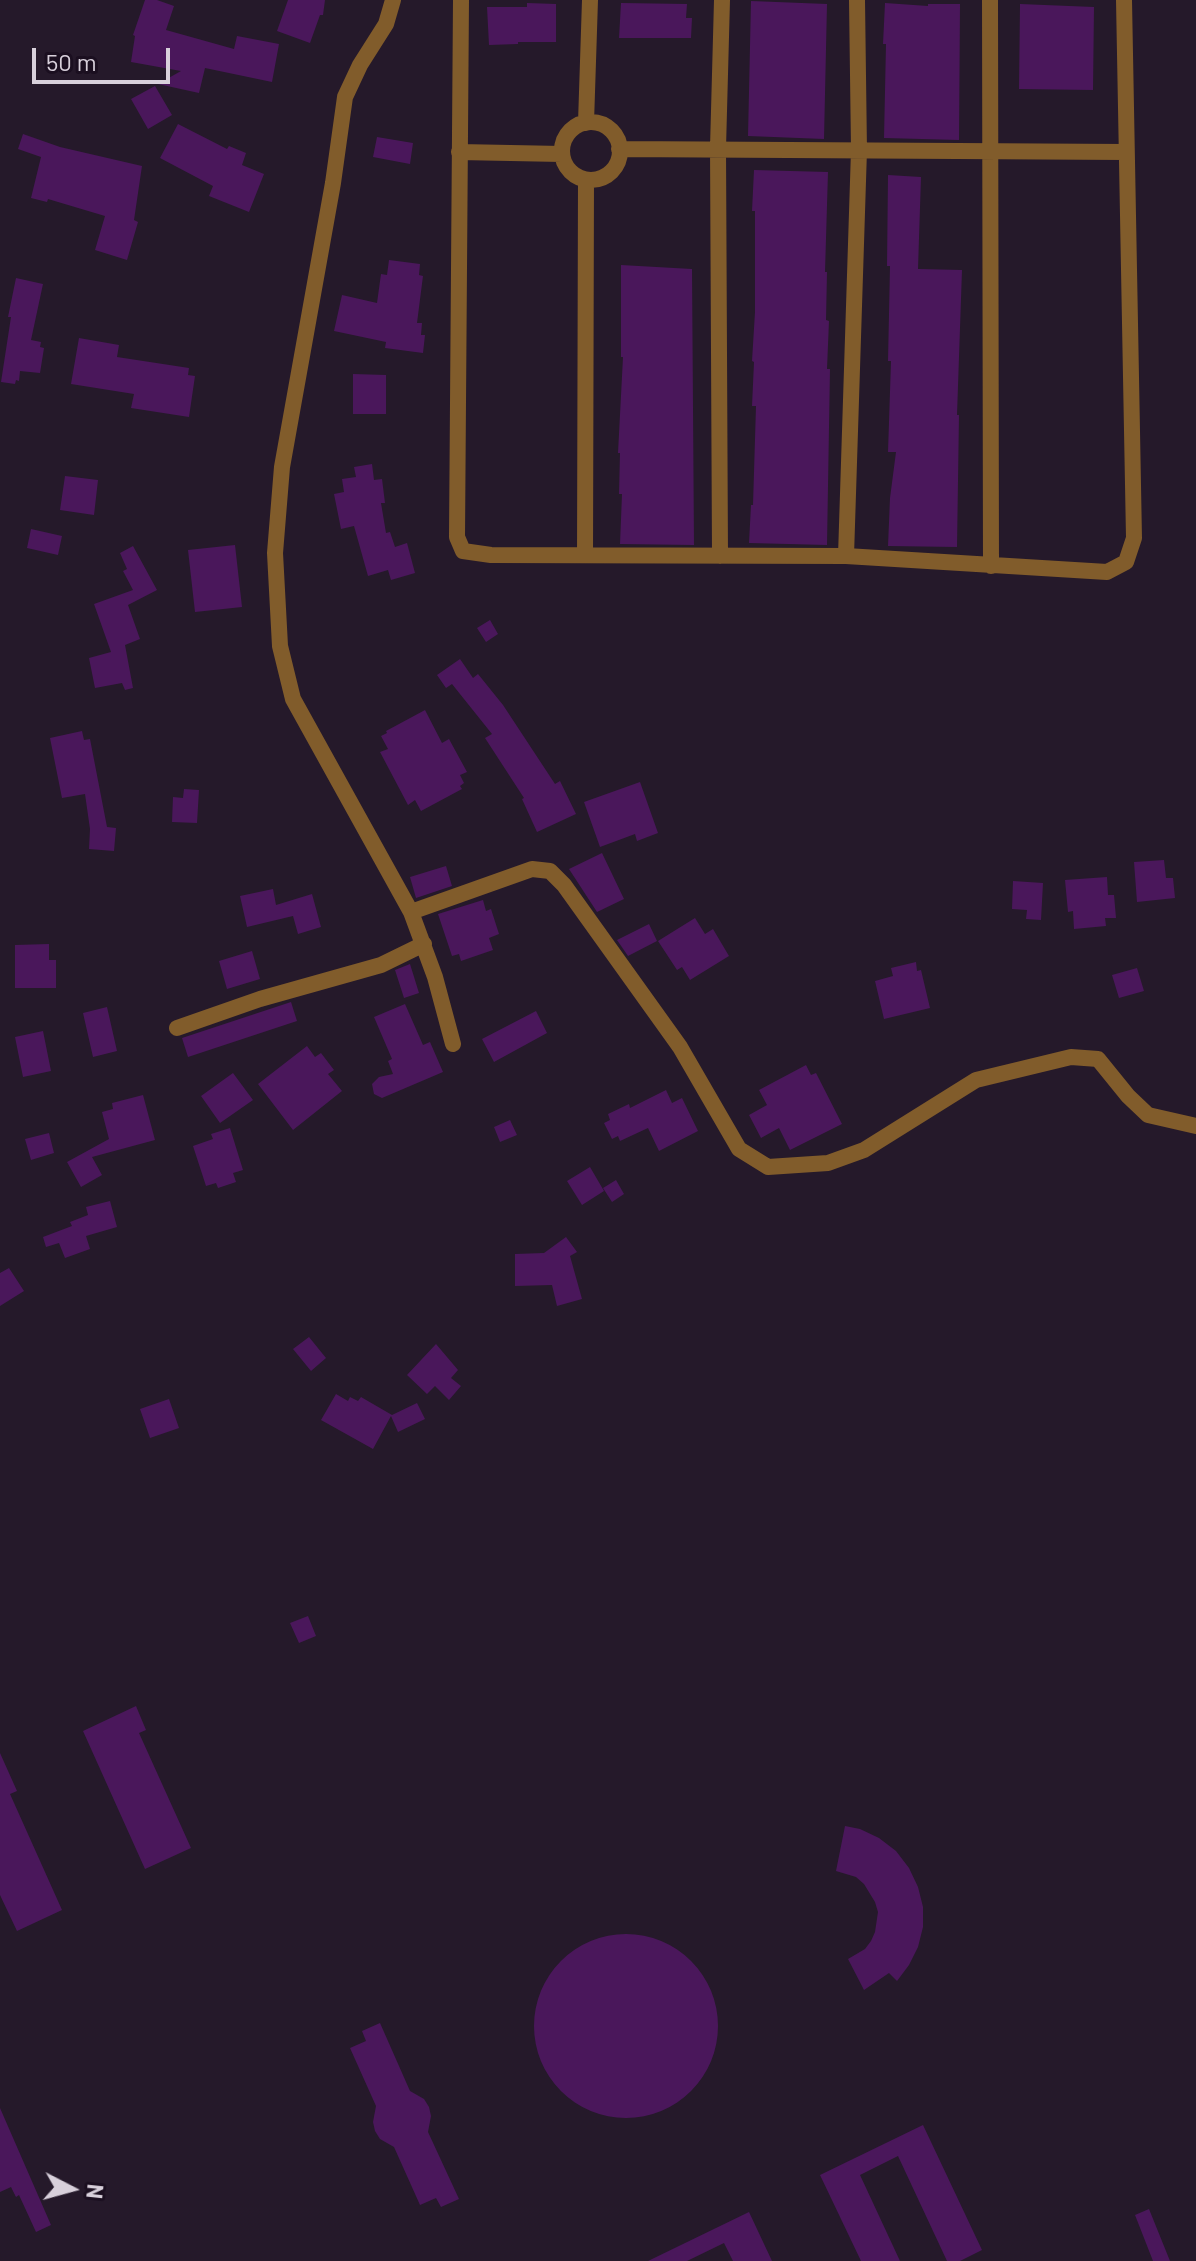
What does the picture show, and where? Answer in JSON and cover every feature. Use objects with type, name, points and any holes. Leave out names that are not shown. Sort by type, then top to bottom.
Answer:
[{"type":"street","points":[[393,0],[386,24],[360,65],[345,97],[282,467],[275,553],[280,646],[293,699],[411,912],[424,944],[453,1044]]},
{"type":"street","points":[[461,0],[457,537],[463,551],[475,554],[846,556],[1107,572],[1126,562],[1134,538],[1124,0]]},
{"type":"street","points":[[586,123],[590,0]]},
{"type":"street","points":[[720,556],[718,148],[722,0]]},
{"type":"street","points":[[846,556],[859,150],[857,0]]},
{"type":"street","points":[[990,0],[991,566]]},
{"type":"street","points":[[586,123],[596,123],[612,132],[619,149],[619,157],[610,172],[595,180],[586,180],[570,171],[562,154],[566,137],[578,125],[586,123]]},
{"type":"street","points":[[619,149],[1126,152]]},
{"type":"street","points":[[459,152],[562,154]]},
{"type":"street","points":[[585,555],[586,180]]},
{"type":"street","points":[[411,912],[532,869],[550,871],[564,885],[680,1047],[739,1149],[768,1167],[828,1163],[864,1150],[976,1080],[1071,1057],[1098,1059],[1148,1115],[1196,1126]]},
{"type":"street","points":[[177,1028],[289,990],[381,965],[424,944]]},
{"type":"building","points":[[145,0],[157,0],[174,6],[166,30],[234,49],[237,36],[279,44],[272,82],[205,68],[199,93],[158,84],[181,71],[131,62],[133,35]]},
{"type":"building","points":[[288,0],[325,0],[323,15],[320,15],[310,43],[277,31]]},
{"type":"building","points":[[751,1],[827,4],[824,139],[748,136]]},
{"type":"building","points":[[527,3],[556,4],[556,42],[489,45],[487,7],[527,7]]},
{"type":"building","points":[[621,3],[687,4],[686,18],[692,18],[691,38],[619,38]]},
{"type":"building","points":[[885,3],[928,6],[960,4],[959,140],[884,138]]},
{"type":"building","points":[[1020,4],[1094,7],[1093,90],[1019,89]]},
{"type":"building","points":[[155,86],[172,115],[148,129],[131,99]]},
{"type":"building","points":[[178,124],[227,149],[229,146],[246,153],[242,165],[264,174],[249,212],[209,196],[213,186],[160,158]]},
{"type":"building","points":[[23,134],[60,147],[142,166],[134,220],[138,222],[127,260],[95,250],[105,216],[48,199],[47,202],[31,198],[41,157],[18,149]]},
{"type":"building","points":[[377,137],[413,143],[410,164],[373,157]]},
{"type":"building","points":[[754,170],[828,172],[825,272],[826,320],[829,321],[827,369],[830,369],[827,545],[749,543],[756,406],[752,406]]},
{"type":"building","points":[[888,175],[921,177],[918,269],[962,270],[957,547],[888,546],[896,452],[888,452],[891,361],[888,361]]},
{"type":"building","points":[[389,260],[420,264],[419,275],[423,276],[417,323],[422,323],[421,335],[425,335],[423,353],[385,348],[386,342],[334,331],[342,295],[377,303],[381,274],[387,275]]},
{"type":"building","points":[[621,265],[692,269],[694,545],[620,544]]},
{"type":"building","points":[[16,278],[43,284],[31,340],[41,342],[40,347],[44,348],[40,373],[20,371],[19,381],[16,380],[15,384],[1,382]]},
{"type":"building","points":[[79,338],[119,345],[117,357],[189,368],[188,375],[195,376],[189,417],[131,408],[134,394],[71,384]]},
{"type":"building","points":[[353,374],[386,375],[386,414],[353,414]]},
{"type":"building","points":[[372,464],[374,480],[382,479],[385,503],[381,503],[386,533],[390,532],[395,547],[407,543],[415,573],[391,580],[388,570],[368,576],[354,526],[341,529],[334,494],[344,492],[342,479],[356,477],[354,467]]},
{"type":"building","points":[[65,476],[98,480],[94,515],[60,510]]},
{"type":"building","points":[[31,529],[62,536],[58,555],[27,548]]},
{"type":"building","points":[[235,545],[242,607],[195,612],[188,550]]},
{"type":"building","points":[[133,546],[157,590],[128,605],[140,639],[125,645],[133,688],[125,690],[122,683],[95,688],[89,658],[111,652],[94,604],[133,590],[123,571],[127,569],[120,553]]},
{"type":"building","points":[[490,620],[498,634],[486,642],[477,628]]},
{"type":"building","points":[[460,659],[473,678],[478,674],[503,705],[555,784],[560,781],[576,814],[537,832],[524,798],[485,738],[492,734],[452,684],[446,688],[437,675]]},
{"type":"building","points":[[425,710],[442,743],[449,739],[467,772],[460,775],[464,783],[460,786],[462,789],[421,811],[415,800],[408,805],[380,752],[388,749],[381,736],[386,731]]},
{"type":"building","points":[[82,731],[84,740],[90,739],[107,827],[116,828],[114,851],[89,849],[90,829],[85,794],[62,798],[50,738]]},
{"type":"building","points":[[640,782],[658,833],[637,841],[635,834],[600,847],[584,802]]},
{"type":"building","points":[[184,789],[199,790],[197,823],[172,822],[173,797],[183,798]]},
{"type":"building","points":[[602,853],[624,899],[597,912],[569,869]]},
{"type":"building","points":[[1164,860],[1166,878],[1173,878],[1175,898],[1137,902],[1134,862]]},
{"type":"building","points":[[446,866],[452,886],[416,898],[410,877]]},
{"type":"building","points":[[1107,877],[1108,895],[1114,895],[1116,918],[1105,918],[1106,926],[1074,929],[1073,911],[1068,912],[1065,880]]},
{"type":"building","points":[[1013,881],[1043,883],[1041,920],[1026,919],[1027,910],[1012,909]]},
{"type":"building","points":[[273,889],[276,905],[312,894],[321,927],[298,934],[293,916],[247,927],[240,896]]},
{"type":"building","points":[[483,900],[486,911],[491,909],[499,934],[489,938],[493,950],[461,961],[459,954],[452,956],[438,914]]},
{"type":"building","points":[[695,918],[705,934],[713,929],[729,956],[690,980],[682,967],[677,970],[658,941]]},
{"type":"building","points":[[649,924],[657,941],[628,956],[617,940]]},
{"type":"building","points":[[49,944],[49,960],[56,960],[56,988],[15,988],[15,945]]},
{"type":"building","points":[[252,951],[260,979],[227,989],[219,961]]},
{"type":"building","points":[[916,962],[917,971],[921,970],[930,1008],[884,1019],[875,981],[893,976],[891,968]]},
{"type":"building","points":[[410,964],[419,993],[404,998],[395,970]]},
{"type":"building","points":[[1137,968],[1144,991],[1119,998],[1112,975]]},
{"type":"building","points":[[291,1002],[297,1021],[188,1057],[182,1038]]},
{"type":"building","points":[[405,1004],[423,1045],[430,1042],[443,1072],[382,1098],[374,1094],[372,1084],[379,1077],[393,1074],[388,1061],[392,1059],[374,1017]]},
{"type":"building","points":[[107,1007],[117,1051],[93,1057],[83,1013]]},
{"type":"building","points":[[536,1011],[547,1033],[494,1062],[482,1039]]},
{"type":"building","points":[[43,1031],[51,1071],[23,1077],[15,1037]]},
{"type":"building","points":[[307,1046],[315,1057],[321,1053],[334,1070],[328,1074],[342,1091],[293,1130],[258,1084]]},
{"type":"building","points":[[806,1065],[811,1075],[816,1073],[842,1124],[790,1150],[779,1128],[761,1138],[749,1115],[767,1105],[759,1090]]},
{"type":"building","points":[[233,1073],[253,1100],[220,1123],[201,1096]]},
{"type":"building","points":[[666,1090],[672,1103],[682,1098],[698,1131],[659,1151],[648,1128],[620,1141],[618,1136],[612,1139],[604,1123],[610,1120],[608,1114],[629,1104],[630,1108]]},
{"type":"building","points":[[143,1095],[155,1140],[92,1157],[102,1175],[81,1187],[67,1162],[109,1139],[102,1112],[113,1109],[112,1103]]},
{"type":"building","points":[[510,1120],[517,1135],[500,1142],[494,1127]]},
{"type":"building","points":[[230,1128],[243,1170],[233,1173],[236,1182],[218,1188],[216,1183],[206,1186],[193,1146],[213,1139],[211,1134]]},
{"type":"building","points":[[49,1133],[54,1153],[31,1160],[25,1139]]},
{"type":"building","points":[[590,1167],[604,1191],[582,1205],[567,1181]]},
{"type":"building","points":[[616,1180],[624,1194],[612,1202],[603,1188]]},
{"type":"building","points":[[110,1201],[117,1227],[86,1236],[90,1249],[65,1258],[59,1243],[46,1247],[43,1237],[72,1226],[70,1222],[88,1215],[86,1207]]},
{"type":"building","points":[[566,1237],[577,1252],[570,1256],[582,1299],[557,1306],[552,1285],[515,1286],[515,1254],[544,1253]]},
{"type":"building","points":[[9,1268],[24,1291],[0,1306],[0,1273]]},
{"type":"building","points":[[309,1337],[326,1358],[311,1371],[293,1349]]},
{"type":"building","points":[[436,1344],[458,1370],[451,1378],[461,1386],[449,1400],[435,1386],[427,1394],[407,1375]]},
{"type":"building","points":[[336,1394],[348,1401],[350,1397],[358,1401],[361,1397],[392,1415],[417,1403],[425,1419],[398,1432],[391,1416],[373,1449],[321,1420]]},
{"type":"building","points":[[169,1399],[179,1428],[150,1438],[140,1409]]},
{"type":"building","points":[[308,1616],[316,1636],[299,1643],[290,1623]]},
{"type":"building","points":[[136,1706],[146,1730],[139,1733],[191,1848],[145,1869],[83,1731]]},
{"type":"building","points":[[0,1753],[17,1791],[10,1794],[62,1910],[17,1931],[0,1895]]},
{"type":"building","points":[[845,1826],[879,1838],[896,1851],[909,1868],[923,1907],[923,1927],[909,1965],[897,1981],[889,1973],[864,1990],[848,1959],[865,1949],[871,1941],[878,1912],[864,1884],[856,1877],[836,1871]]},
{"type":"building","points":[[626,1934],[661,1941],[691,1961],[711,1991],[718,2026],[711,2061],[691,2091],[661,2111],[626,2118],[591,2111],[561,2091],[541,2061],[534,2026],[541,1991],[561,1961],[591,1941]]},
{"type":"building","points":[[380,2023],[410,2091],[424,2099],[429,2107],[428,2132],[459,2199],[441,2207],[436,2198],[420,2205],[394,2147],[380,2139],[375,2131],[376,2106],[350,2048],[366,2041],[362,2031]]},
{"type":"building","points":[[0,2108],[51,2225],[36,2232],[19,2195],[16,2197],[11,2187],[0,2192]]},
{"type":"building","points":[[923,2125],[982,2250],[960,2261],[947,2261],[898,2156],[860,2175],[900,2261],[861,2261],[820,2175]]},
{"type":"building","points":[[1149,2209],[1170,2261],[1153,2261],[1135,2215]]},
{"type":"building","points":[[749,2212],[772,2261],[733,2261],[724,2243],[687,2261],[648,2261]]}]
